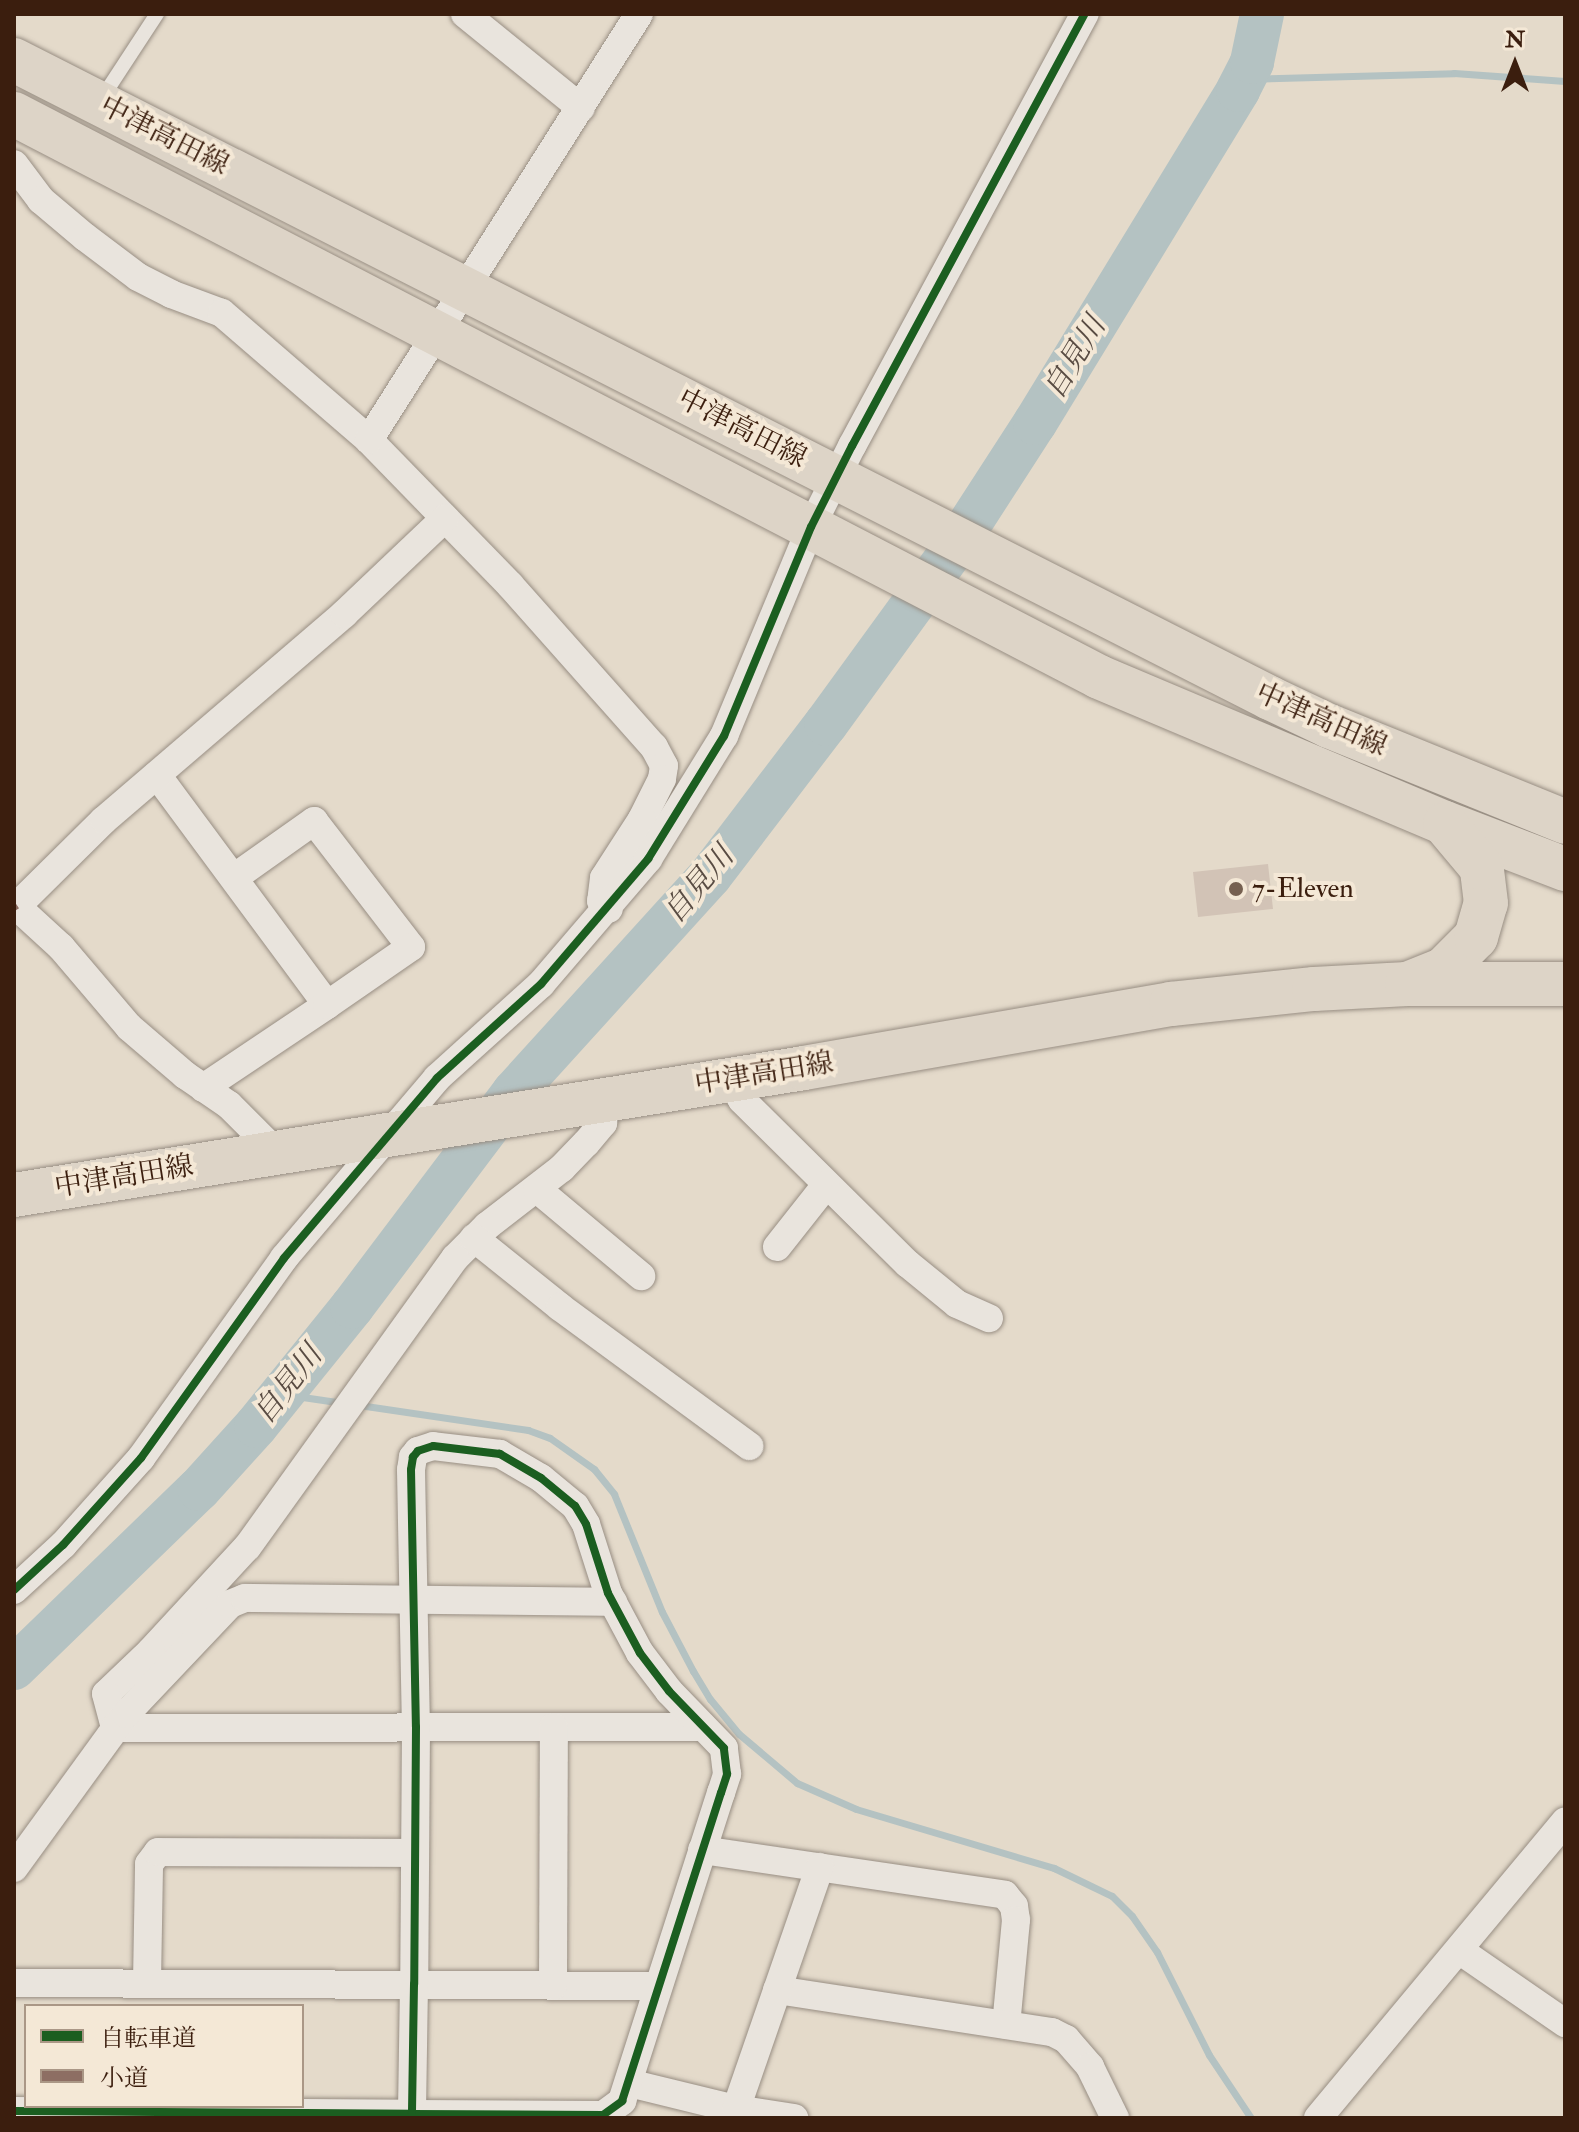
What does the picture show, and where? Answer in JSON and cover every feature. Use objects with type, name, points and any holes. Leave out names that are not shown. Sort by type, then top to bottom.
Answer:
[{"type":"main road","name":"中津高田線","points":[[30,68],[1329,726],[1563,822]]},
{"type":"main road","name":"中津高田線","points":[[17,125],[440,333],[1099,677],[1445,823],[1565,869]]},
{"type":"main road","points":[[1407,984],[1444,969],[1476,937],[1486,903],[1482,868],[1445,823]]},
{"type":"main road","name":"中津高田線","points":[[14,1195],[730,1080],[1171,1004],[1314,989],[1407,984],[1565,984]]},
{"type":"street","points":[[465,14],[581,108]]},
{"type":"street","points":[[369,440],[440,333],[639,14]]},
{"type":"street","points":[[14,1590],[63,1545],[141,1458],[284,1258],[404,1133],[437,1078],[541,984],[609,909],[648,859],[724,736],[811,527],[1085,14]]},
{"type":"street","points":[[17,125],[30,68]]},
{"type":"street","points":[[14,164],[41,200],[85,237],[138,277],[171,294],[222,313],[369,440],[520,597],[660,756],[664,766],[658,792],[604,878],[601,901],[609,909]]},
{"type":"street","points":[[276,1152],[229,1105],[203,1088],[129,1027],[61,947],[15,905],[157,775],[344,614],[445,518]]},
{"type":"street","points":[[157,775],[327,1005]]},
{"type":"street","points":[[203,1088],[411,947],[314,821],[235,877]]},
{"type":"street","points":[[730,1080],[742,1100],[933,1286],[957,1304],[989,1318]]},
{"type":"street","points":[[115,1728],[106,1694],[151,1651],[247,1547],[435,1283],[474,1238],[562,1168],[603,1123],[602,1101]]},
{"type":"street","points":[[777,1247],[826,1185]]},
{"type":"street","points":[[537,1189],[641,1276]]},
{"type":"street","points":[[474,1238],[560,1307],[749,1446]]},
{"type":"street","points":[[14,2111],[412,2116],[603,2115],[622,2101],[727,1774],[724,1748],[652,1670],[613,1602],[586,1524],[575,1506],[541,1478],[500,1454],[433,1446],[418,1451],[412,1462],[416,1727],[412,2116]]},
{"type":"street","points":[[14,1868],[115,1728],[230,1604],[245,1598],[613,1602]]},
{"type":"street","points":[[553,1986],[554,1727]]},
{"type":"street","points":[[115,1728],[703,1727]]},
{"type":"street","points":[[1318,2118],[1565,1822]]},
{"type":"street","points":[[702,1850],[1005,1895],[1014,1906],[1016,1920],[1006,2025]]},
{"type":"street","points":[[147,1982],[149,1864],[158,1852],[414,1853]]},
{"type":"street","points":[[736,2109],[820,1867]]},
{"type":"street","points":[[1459,1950],[1565,2023]]},
{"type":"street","points":[[14,1983],[658,1986]]},
{"type":"street","points":[[777,1990],[1052,2032],[1066,2039],[1090,2067],[1115,2118]]},
{"type":"street","points":[[629,2083],[736,2109],[794,2118]]},
{"type":"lane","points":[[99,103],[157,14]]},
{"type":"building","points":[[1268,864],[1273,909],[1198,917],[1193,872]]},
{"type":"waterway","name":"自見川","points":[[14,1668],[199,1489],[256,1426],[352,1307],[514,1092],[710,876],[826,724],[954,548],[1035,423],[1238,90],[1252,62],[1262,14]]},
{"type":"waterway","points":[[1244,79],[1454,73],[1565,81]]},
{"type":"waterway","points":[[282,1394],[343,1403]]},
{"type":"waterway","points":[[359,1405],[528,1430],[550,1438],[594,1469],[614,1494],[662,1612],[693,1671],[710,1699],[739,1734],[797,1783],[856,1809],[1054,1868],[1112,1896],[1132,1916],[1157,1952],[1209,2055],[1251,2118]]},
{"type":"cycle path","points":[[14,1590],[63,1545],[141,1458],[284,1258],[437,1078],[541,984],[648,859],[724,736],[811,527],[1085,14]]},
{"type":"cycle path","points":[[14,2111],[412,2114],[603,2115],[622,2101],[727,1774],[724,1748],[669,1691],[640,1653],[608,1593],[586,1524],[575,1506],[541,1478],[500,1454],[433,1446],[418,1451],[413,1457],[411,1470],[416,1727],[414,1984],[412,2114],[412,2118]]},
{"type":"place","name":"7-Eleven","points":[[1236,889]]}]
